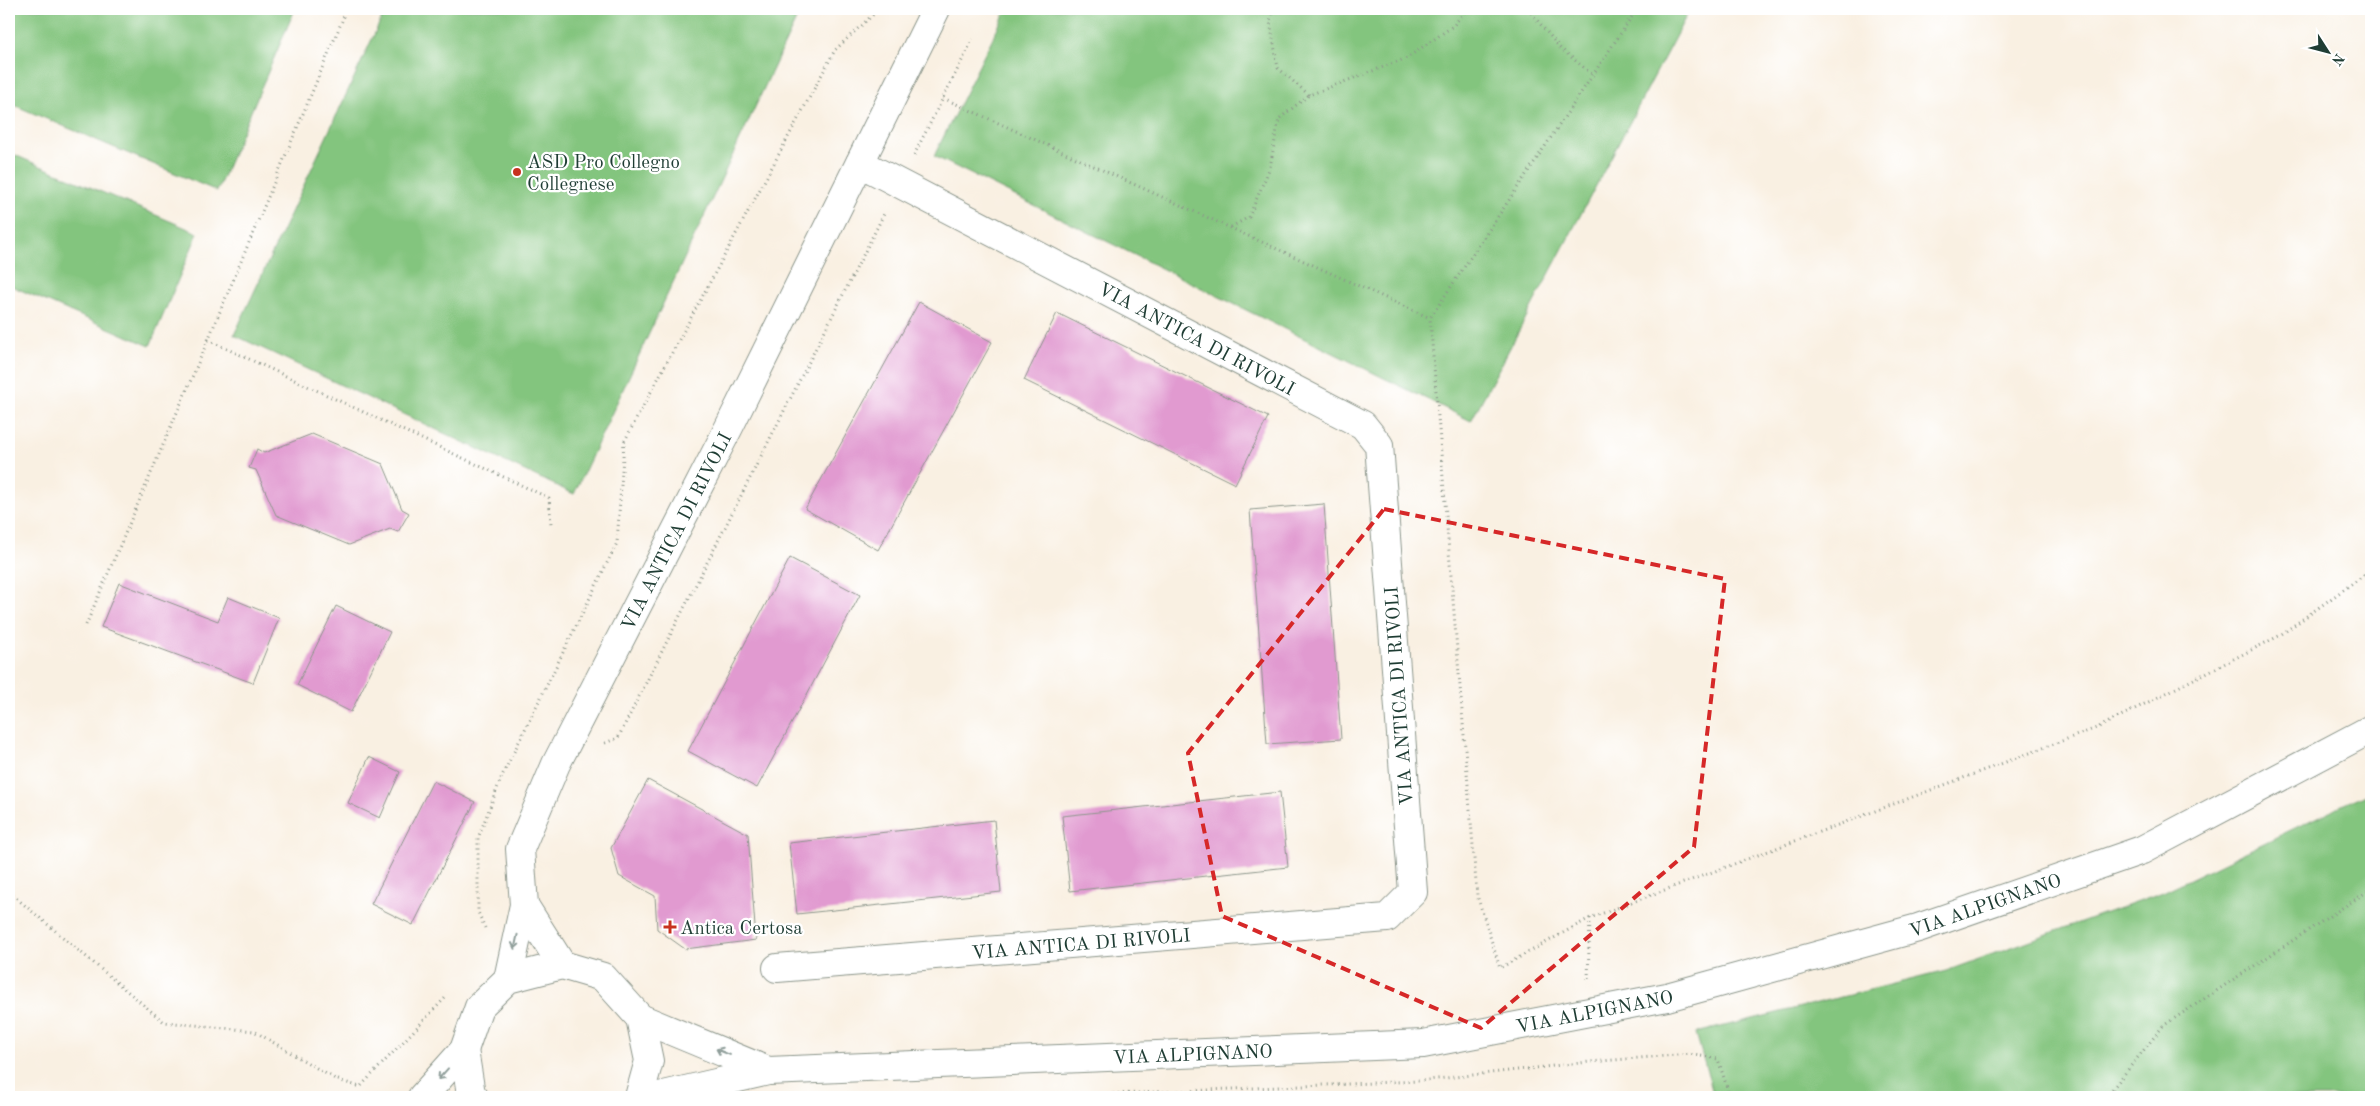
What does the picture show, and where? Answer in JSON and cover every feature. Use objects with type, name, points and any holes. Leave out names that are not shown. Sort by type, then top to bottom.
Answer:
[{"type":"street","name":"VIA ANTICA DI RIVOLI","points":[[524,905],[520,849],[556,764],[729,427],[936,9]]},
{"type":"street","name":"VIA ANTICA DI RIVOLI","points":[[777,968],[1387,918],[1413,892],[1379,445],[1363,425],[860,163]]},
{"type":"street","name":"VIA ALPIGNANO","points":[[768,1071],[1423,1044],[1667,997],[1918,928],[2142,850],[2371,730]]},
{"type":"street","points":[[524,905],[562,965]]},
{"type":"street","points":[[508,978],[524,905]]},
{"type":"street","points":[[422,1097],[464,1050],[479,1007],[508,978],[562,965],[603,977],[640,1018],[768,1071]]},
{"type":"street","points":[[639,1097],[649,1061],[640,1018]]},
{"type":"street","points":[[464,1050],[471,1094],[474,1097]]},
{"type":"street","points":[[656,1097],[768,1071]]},
{"type":"path","points":[[86,625],[347,9]]},
{"type":"path","points":[[486,929],[478,912],[478,838],[502,776],[617,543],[624,442],[835,50],[878,9]]},
{"type":"path","points":[[1273,9],[1270,21],[1278,68],[1309,95]]},
{"type":"path","points":[[1230,227],[1249,217],[1270,167],[1279,119],[1309,95],[1408,58],[1453,26],[1467,9]]},
{"type":"path","points":[[1528,9],[1560,48],[1593,75]]},
{"type":"path","points":[[1637,9],[1430,318],[1477,896],[1500,968],[1590,918],[2099,727],[2279,636],[2371,570]]},
{"type":"path","points":[[556,764],[618,738],[973,39]]},
{"type":"path","points":[[943,98],[1430,318]]},
{"type":"path","points":[[208,340],[549,498],[551,524]]},
{"type":"path","points":[[2106,1097],[2163,1026],[2371,889]]},
{"type":"path","points":[[9,892],[164,1022],[254,1030],[335,1079],[360,1087],[454,989]]},
{"type":"path","points":[[1588,1012],[1590,918]]},
{"type":"highlighted area","points":[[1384,509],[1725,579],[1694,847],[1481,1028],[1222,916],[1188,753]]},
{"type":"green space","points":[[9,9],[295,9],[217,191],[9,103]]},
{"type":"green space","name":"ASD Pro Collegno Collegnese","points":[[386,9],[801,9],[574,494],[234,335]]},
{"type":"green space","points":[[1007,9],[1690,9],[1471,421],[934,156]]},
{"type":"green space","points":[[10,153],[198,233],[150,346],[9,285]]},
{"type":"green space","points":[[2371,791],[2371,1097],[1714,1097],[1696,1033],[1946,971],[2163,892]]},
{"type":"building","points":[[919,302],[992,342],[878,550],[805,509]]},
{"type":"building","points":[[1057,313],[1268,417],[1235,484],[1024,380]]},
{"type":"building","points":[[312,434],[383,464],[402,509],[409,513],[398,532],[390,529],[349,545],[276,515],[256,470],[249,468],[257,449],[264,453]]},
{"type":"building","points":[[1324,504],[1341,739],[1267,744],[1250,510]]},
{"type":"building","points":[[790,558],[860,595],[757,788],[688,751]]},
{"type":"building","points":[[119,583],[218,621],[228,597],[279,618],[253,683],[101,627]]},
{"type":"building","points":[[336,606],[390,632],[351,712],[297,685]]},
{"type":"building","points":[[369,757],[400,772],[380,818],[348,803]]},
{"type":"building","points":[[648,780],[748,834],[756,940],[685,949],[657,929],[655,896],[619,876],[611,848]]},
{"type":"building","points":[[433,781],[475,802],[413,925],[371,904]]},
{"type":"building","points":[[1280,792],[1288,867],[1070,891],[1062,816]]},
{"type":"building","points":[[994,820],[1001,892],[797,914],[789,843]]},
{"type":"place","name":"ASD Pro Collegno Collegnese","points":[[517,172]]},
{"type":"place","name":"Antica Certosa","points":[[670,927]]}]
